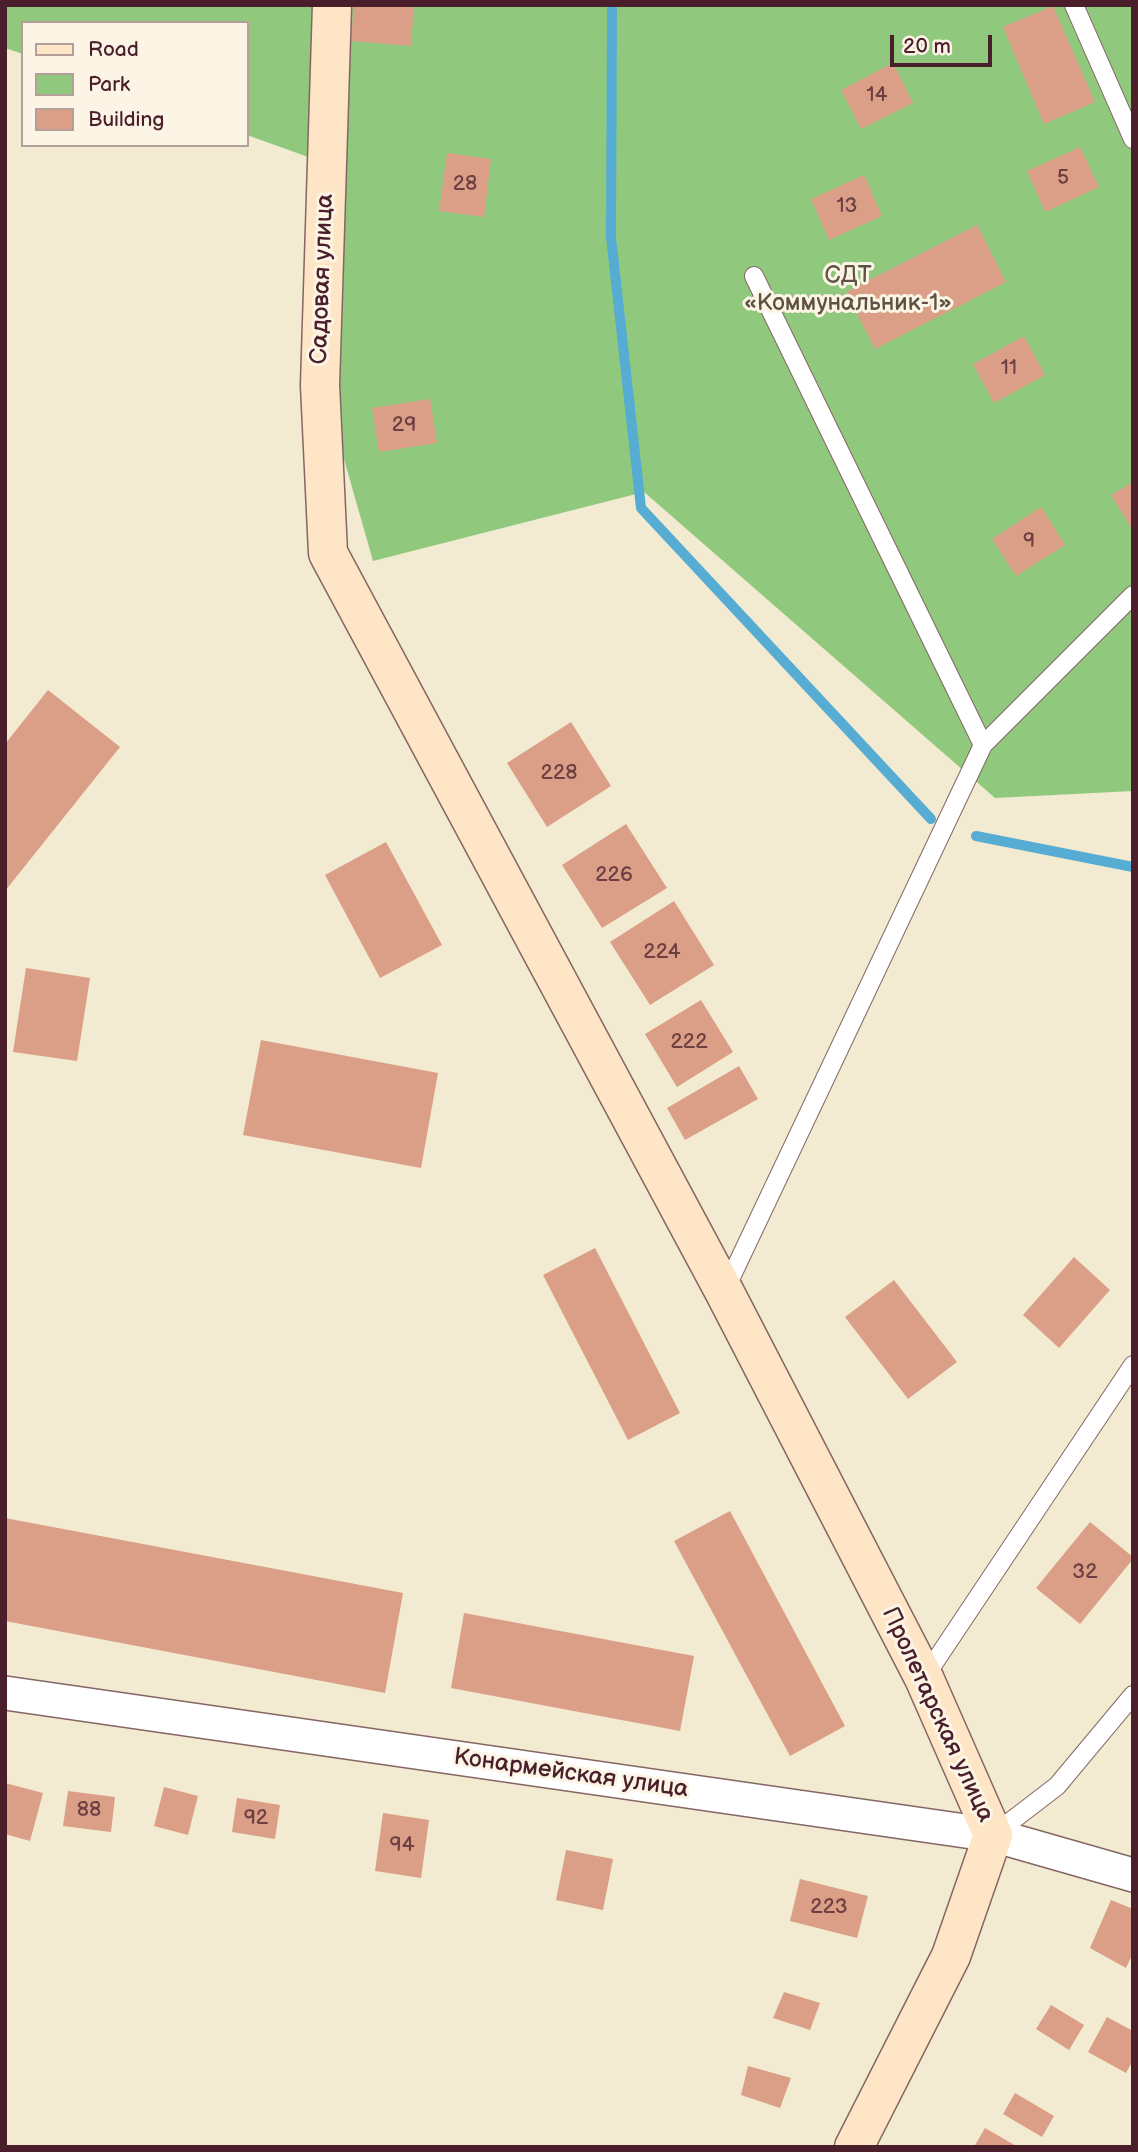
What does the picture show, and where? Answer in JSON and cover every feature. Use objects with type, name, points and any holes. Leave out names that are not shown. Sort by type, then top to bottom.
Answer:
[{"type":"street","name":"Садовая улица","points":[[328,553],[320,385],[332,5]]},
{"type":"street","name":"Пролетарская улица","points":[[328,553],[724,1291],[924,1678],[993,1835],[951,1956],[854,2147]]},
{"type":"street","name":"Конармейская улица","points":[[5,1693],[993,1835],[1133,1875]]},
{"type":"lane","points":[[1074,5],[1133,139]]},
{"type":"lane","points":[[754,276],[983,745]]},
{"type":"lane","points":[[724,1291],[983,745],[1126,608],[1133,595]]},
{"type":"lane","points":[[924,1678],[1133,1364]]},
{"type":"lane","points":[[993,1835],[1057,1786],[1133,1695]]},
{"type":"green space","points":[[5,5],[327,5],[322,162],[248,135],[248,21],[21,21],[21,53],[5,48]]},
{"type":"green space","name":"СДТ «Коммунальник-1»","points":[[345,5],[1133,5],[1133,791],[995,798],[644,492],[373,561],[334,424]]},
{"type":"building","points":[[354,5],[414,5],[411,46],[351,41]]},
{"type":"building","points":[[1053,6],[1095,102],[1044,124],[1003,27]]},
{"type":"building","points":[[893,63],[913,103],[861,129],[841,90]]},
{"type":"building","points":[[1080,147],[1099,187],[1045,212],[1027,171]]},
{"type":"building","points":[[447,153],[491,159],[484,217],[439,211]]},
{"type":"building","points":[[864,175],[882,216],[829,240],[811,199]]},
{"type":"building","points":[[977,225],[1006,282],[875,349],[846,292]]},
{"type":"building","points":[[1024,336],[1045,375],[994,403],[973,364]]},
{"type":"building","points":[[430,399],[437,443],[379,452],[372,408]]},
{"type":"building","points":[[1133,482],[1133,531],[1111,495]]},
{"type":"building","points":[[1041,507],[1065,545],[1016,576],[992,539]]},
{"type":"building","points":[[48,690],[120,747],[5,891],[5,744]]},
{"type":"building","points":[[571,722],[611,786],[547,827],[507,763]]},
{"type":"building","points":[[626,824],[667,888],[602,928],[562,865]]},
{"type":"building","points":[[386,842],[442,945],[380,978],[325,875]]},
{"type":"building","points":[[674,901],[714,965],[650,1005],[610,942]]},
{"type":"building","points":[[26,968],[90,978],[77,1061],[13,1052]]},
{"type":"building","points":[[701,1000],[733,1052],[677,1087],[645,1034]]},
{"type":"building","points":[[261,1040],[438,1073],[421,1168],[243,1135]]},
{"type":"building","points":[[739,1066],[758,1099],[685,1140],[667,1108]]},
{"type":"building","points":[[595,1248],[680,1413],[628,1440],[543,1275]]},
{"type":"building","points":[[1074,1257],[1110,1290],[1059,1348],[1023,1315]]},
{"type":"building","points":[[894,1280],[957,1362],[908,1399],[845,1317]]},
{"type":"building","points":[[730,1511],[845,1726],[790,1756],[674,1541]]},
{"type":"building","points":[[5,1518],[403,1593],[385,1693],[5,1621]]},
{"type":"building","points":[[1090,1522],[1133,1559],[1080,1624],[1036,1588]]},
{"type":"building","points":[[464,1613],[694,1656],[680,1731],[451,1688]]},
{"type":"building","points":[[5,1783],[43,1793],[30,1841],[5,1834]]},
{"type":"building","points":[[164,1787],[198,1796],[188,1835],[154,1826]]},
{"type":"building","points":[[68,1791],[115,1797],[111,1832],[63,1826]]},
{"type":"building","points":[[237,1798],[280,1805],[275,1839],[232,1832]]},
{"type":"building","points":[[383,1813],[429,1820],[421,1878],[375,1871]]},
{"type":"building","points":[[566,1850],[613,1859],[603,1910],[556,1900]]},
{"type":"building","points":[[800,1879],[868,1896],[857,1938],[790,1921]]},
{"type":"building","points":[[1111,1900],[1133,1909],[1133,1953],[1126,1968],[1090,1948]]},
{"type":"building","points":[[784,1992],[820,2003],[810,2030],[773,2018]]},
{"type":"building","points":[[1051,2005],[1084,2025],[1069,2050],[1036,2029]]},
{"type":"building","points":[[1107,2017],[1133,2031],[1133,2060],[1126,2073],[1088,2052]]},
{"type":"building","points":[[748,2066],[791,2078],[780,2108],[741,2095]]},
{"type":"building","points":[[1015,2093],[1054,2116],[1042,2137],[1003,2114]]},
{"type":"building","points":[[985,2128],[1018,2147],[974,2147]]},
{"type":"waterway","points":[[612,5],[611,237],[641,508],[931,819]]},
{"type":"waterway","points":[[976,836],[1133,867]]}]
